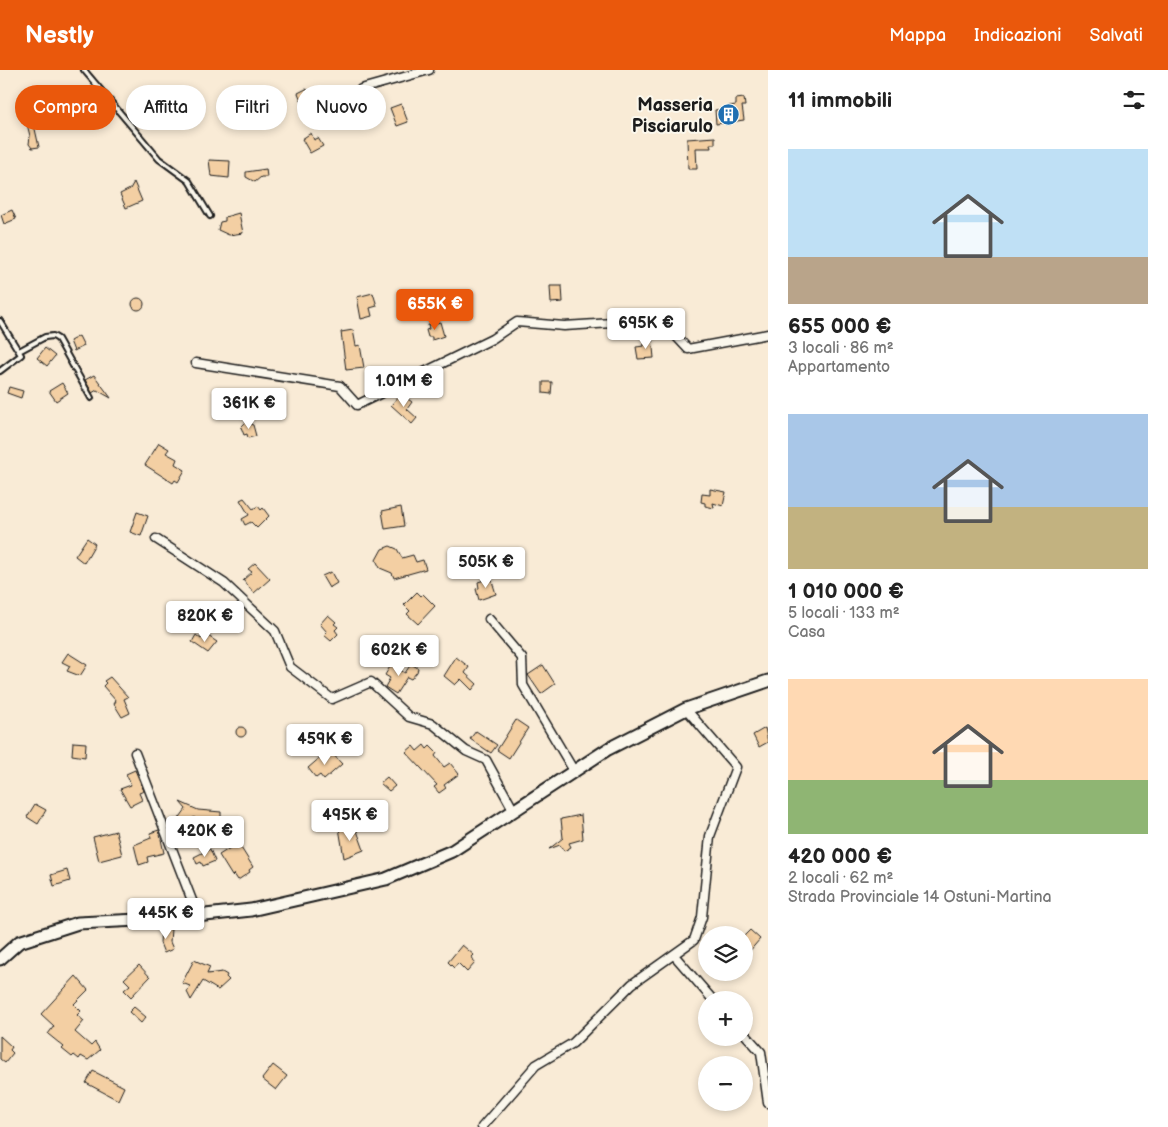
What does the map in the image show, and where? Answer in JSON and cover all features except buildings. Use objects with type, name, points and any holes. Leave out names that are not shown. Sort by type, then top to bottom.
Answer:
[{"type":"main road","points":[[0,959],[20,942],[78,923],[198,916],[251,910],[386,880],[452,851],[608,749],[686,709],[768,680]]},
{"type":"street","points":[[375,85],[429,70]]},
{"type":"street","points":[[196,362],[340,386],[357,405],[492,338],[517,322],[564,326],[660,320],[688,349],[768,334]]},
{"type":"street","points":[[156,538],[224,583],[275,631],[290,667],[332,700],[371,682],[409,717],[433,724],[466,751],[486,760],[514,811]]},
{"type":"street","points":[[489,619],[522,658],[523,685],[574,771]]},
{"type":"street","points":[[482,1127],[536,1065],[573,1043],[632,984],[694,940],[702,917],[710,836],[736,767],[686,709]]},
{"type":"street","points":[[135,753],[198,916]]},
{"type":"street","points":[[674,955],[705,991]]},
{"type":"street","points":[[753,1044],[760,1052],[768,1103]]},
{"type":"lane","points":[[84,70],[159,159],[190,181],[210,216]]},
{"type":"lane","points":[[0,321],[21,355],[17,360],[0,371]]},
{"type":"lane","points":[[19,351],[45,337],[53,336],[58,339],[91,398]]},
{"type":"place","name":"Masseria Pisciarulo","points":[[729,115]]}]
